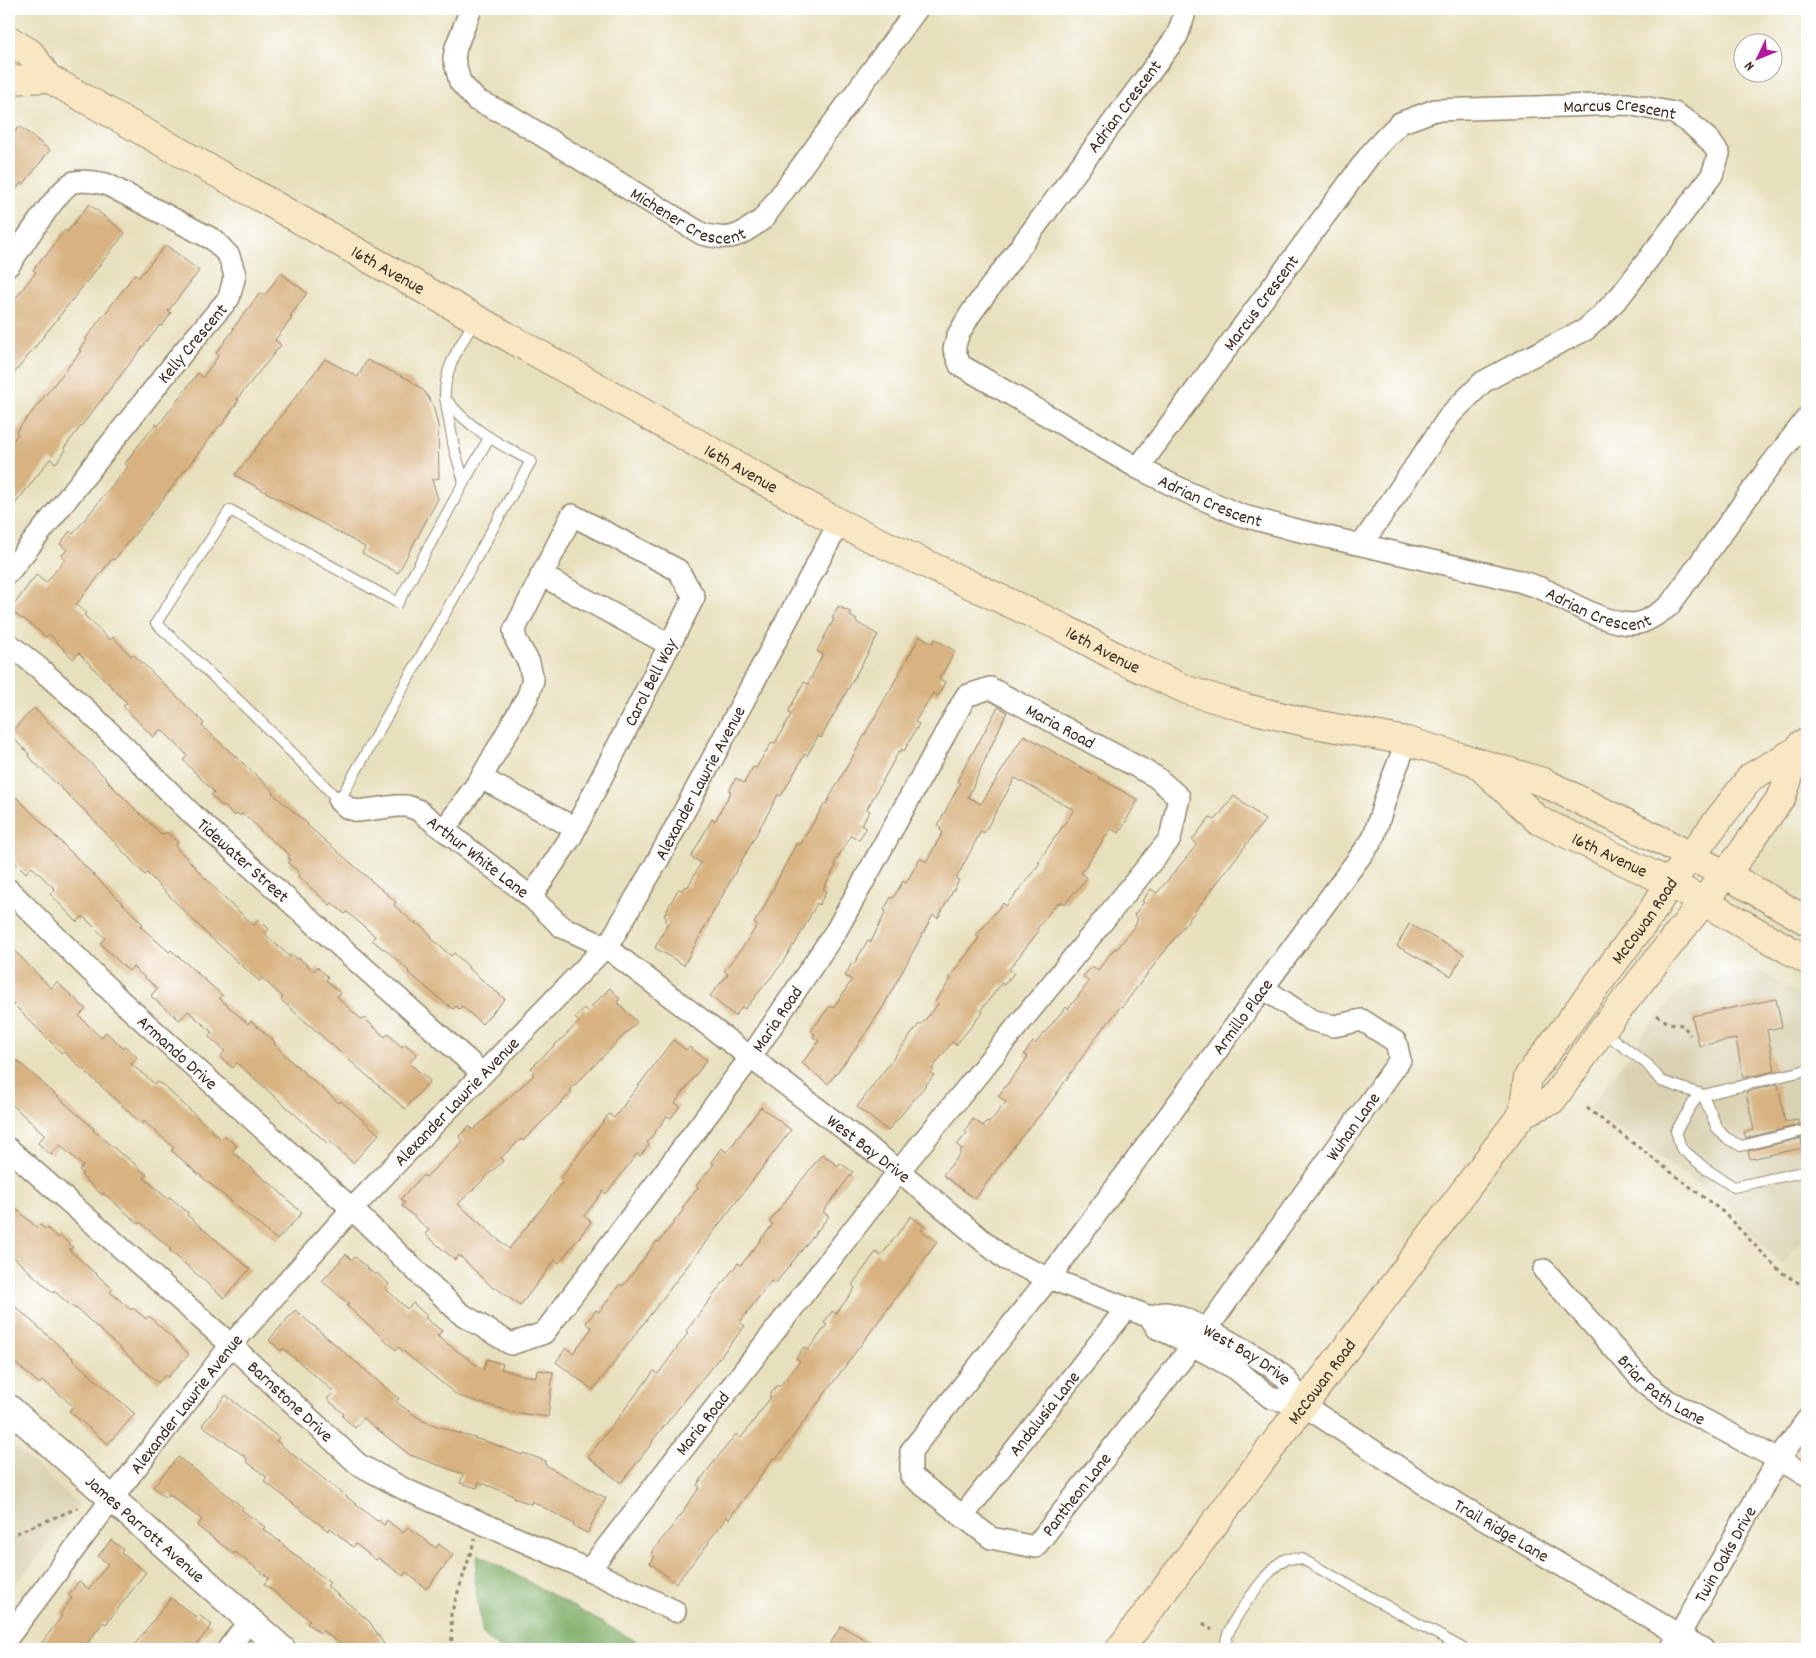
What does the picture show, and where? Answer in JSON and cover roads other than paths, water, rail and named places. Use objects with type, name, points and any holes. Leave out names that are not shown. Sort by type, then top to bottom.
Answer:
[{"type":"main road","name":"16th Avenue","points":[[9,40],[30,53],[48,78],[839,524],[1065,629],[1122,660],[1187,690],[1264,712],[1407,741],[1543,782],[1691,856],[1807,921]]},
{"type":"main road","points":[[9,78],[12,80],[48,78]]},
{"type":"main road","name":"McCowan Road","points":[[1523,1113],[1528,1077],[1645,921],[1670,883],[1751,777],[1802,743]]},
{"type":"main road","name":"McCowan Road","points":[[1120,1649],[1523,1113],[1552,1100],[1602,1030],[1705,902],[1782,796],[1802,743]]},
{"type":"main road","name":"16th Avenue","points":[[1475,762],[1538,820],[1670,883],[1807,960]]},
{"type":"street","name":"Michener Crescent","points":[[471,9],[456,46],[454,60],[460,82],[476,100],[512,117],[702,234],[720,239],[741,234],[763,219],[917,9]]},
{"type":"street","name":"Adrian Crescent","points":[[1184,9],[1184,16],[1177,36],[971,313],[958,335],[954,349],[960,365],[1138,468],[1189,494],[1240,515],[1292,529],[1519,581],[1621,624],[1638,623],[1654,616],[1669,606],[1807,418]]},
{"type":"street","name":"Marcus Crescent","points":[[1138,468],[1372,152],[1400,124],[1435,110],[1628,104],[1674,113],[1690,123],[1710,141],[1718,154],[1712,174],[1621,295],[1585,330],[1483,382],[1451,414],[1362,544]]},
{"type":"street","name":"Kelly Crescent","points":[[9,265],[58,196],[73,182],[88,181],[106,184],[214,240],[228,256],[235,275],[229,298],[184,351],[9,572]]},
{"type":"street","name":"Carol Bell Way","points":[[531,898],[575,828],[694,597],[678,570],[572,515],[541,575]]},
{"type":"street","name":"Alexander Lawrie Avenue","points":[[9,1636],[111,1500],[231,1346],[352,1209],[610,942],[658,860],[839,524]]},
{"type":"street","points":[[444,830],[481,778],[528,696],[532,680],[529,663],[516,640],[514,630],[541,575],[670,645]]},
{"type":"street","name":"Tidewater Street","points":[[9,644],[83,707],[193,815],[482,1073]]},
{"type":"street","name":"Maria Road","points":[[352,1209],[460,1313],[511,1344],[544,1333],[750,1058],[836,930],[966,696],[990,688],[1156,777],[1179,797],[1170,839],[898,1171],[589,1570]]},
{"type":"street","name":"Armillo Place","points":[[1049,1278],[1373,839],[1390,784],[1407,741]]},
{"type":"street","points":[[481,778],[575,828]]},
{"type":"street","name":"Arthur White Lane","points":[[339,801],[348,808],[358,811],[397,806],[407,806],[418,810],[531,898],[562,927],[606,947]]},
{"type":"street","name":"Armando Drive","points":[[9,890],[121,1001],[352,1209]]},
{"type":"street","name":"West Bay Drive","points":[[606,947],[898,1171],[1005,1259],[1150,1317],[1164,1313],[1194,1322],[1200,1337],[1265,1362],[1285,1378],[1303,1405]]},
{"type":"street","name":"Wuhan Lane","points":[[1200,1337],[1400,1060],[1396,1042],[1362,1020],[1334,1026],[1311,1020],[1263,988]]},
{"type":"street","name":"Barnstone Drive","points":[[9,1148],[231,1346],[358,1464],[404,1489],[589,1570],[675,1611]]},
{"type":"street","name":"Briar Path Lane","points":[[1544,1270],[1645,1383],[1667,1400],[1807,1475]]},
{"type":"street","name":"Pantheon Lane","points":[[1049,1278],[911,1450],[911,1476],[991,1538],[1035,1547],[1200,1337]]},
{"type":"street","name":"Andalusia Lane","points":[[962,1517],[1126,1308]]},
{"type":"street","name":"Trail Ridge Lane","points":[[1303,1405],[1675,1643],[1703,1649]]},
{"type":"street","name":"James Parrott Avenue","points":[[9,1408],[282,1649]]},
{"type":"street","name":"Twin Oaks Drive","points":[[1675,1643],[1778,1460],[1807,1420]]},
{"type":"street","points":[[228,1649],[250,1620]]},
{"type":"lane","points":[[464,482],[454,448],[445,398],[445,380],[448,368],[476,319]]},
{"type":"lane","points":[[445,398],[463,420],[489,438],[531,462],[339,801],[233,694],[156,623],[230,510],[398,603],[489,438]]},
{"type":"lane","points":[[1602,1030],[1647,1064],[1661,1081],[1701,1094],[1807,1070]]},
{"type":"lane","points":[[1701,1094],[1717,1128],[1726,1138],[1741,1146],[1807,1130]]},
{"type":"lane","points":[[1701,1094],[1676,1131],[1681,1148],[1706,1169],[1734,1187],[1807,1171]]},
{"type":"lane","points":[[1226,1649],[1226,1636],[1230,1627],[1267,1575],[1285,1560],[1302,1559],[1464,1649]]}]
